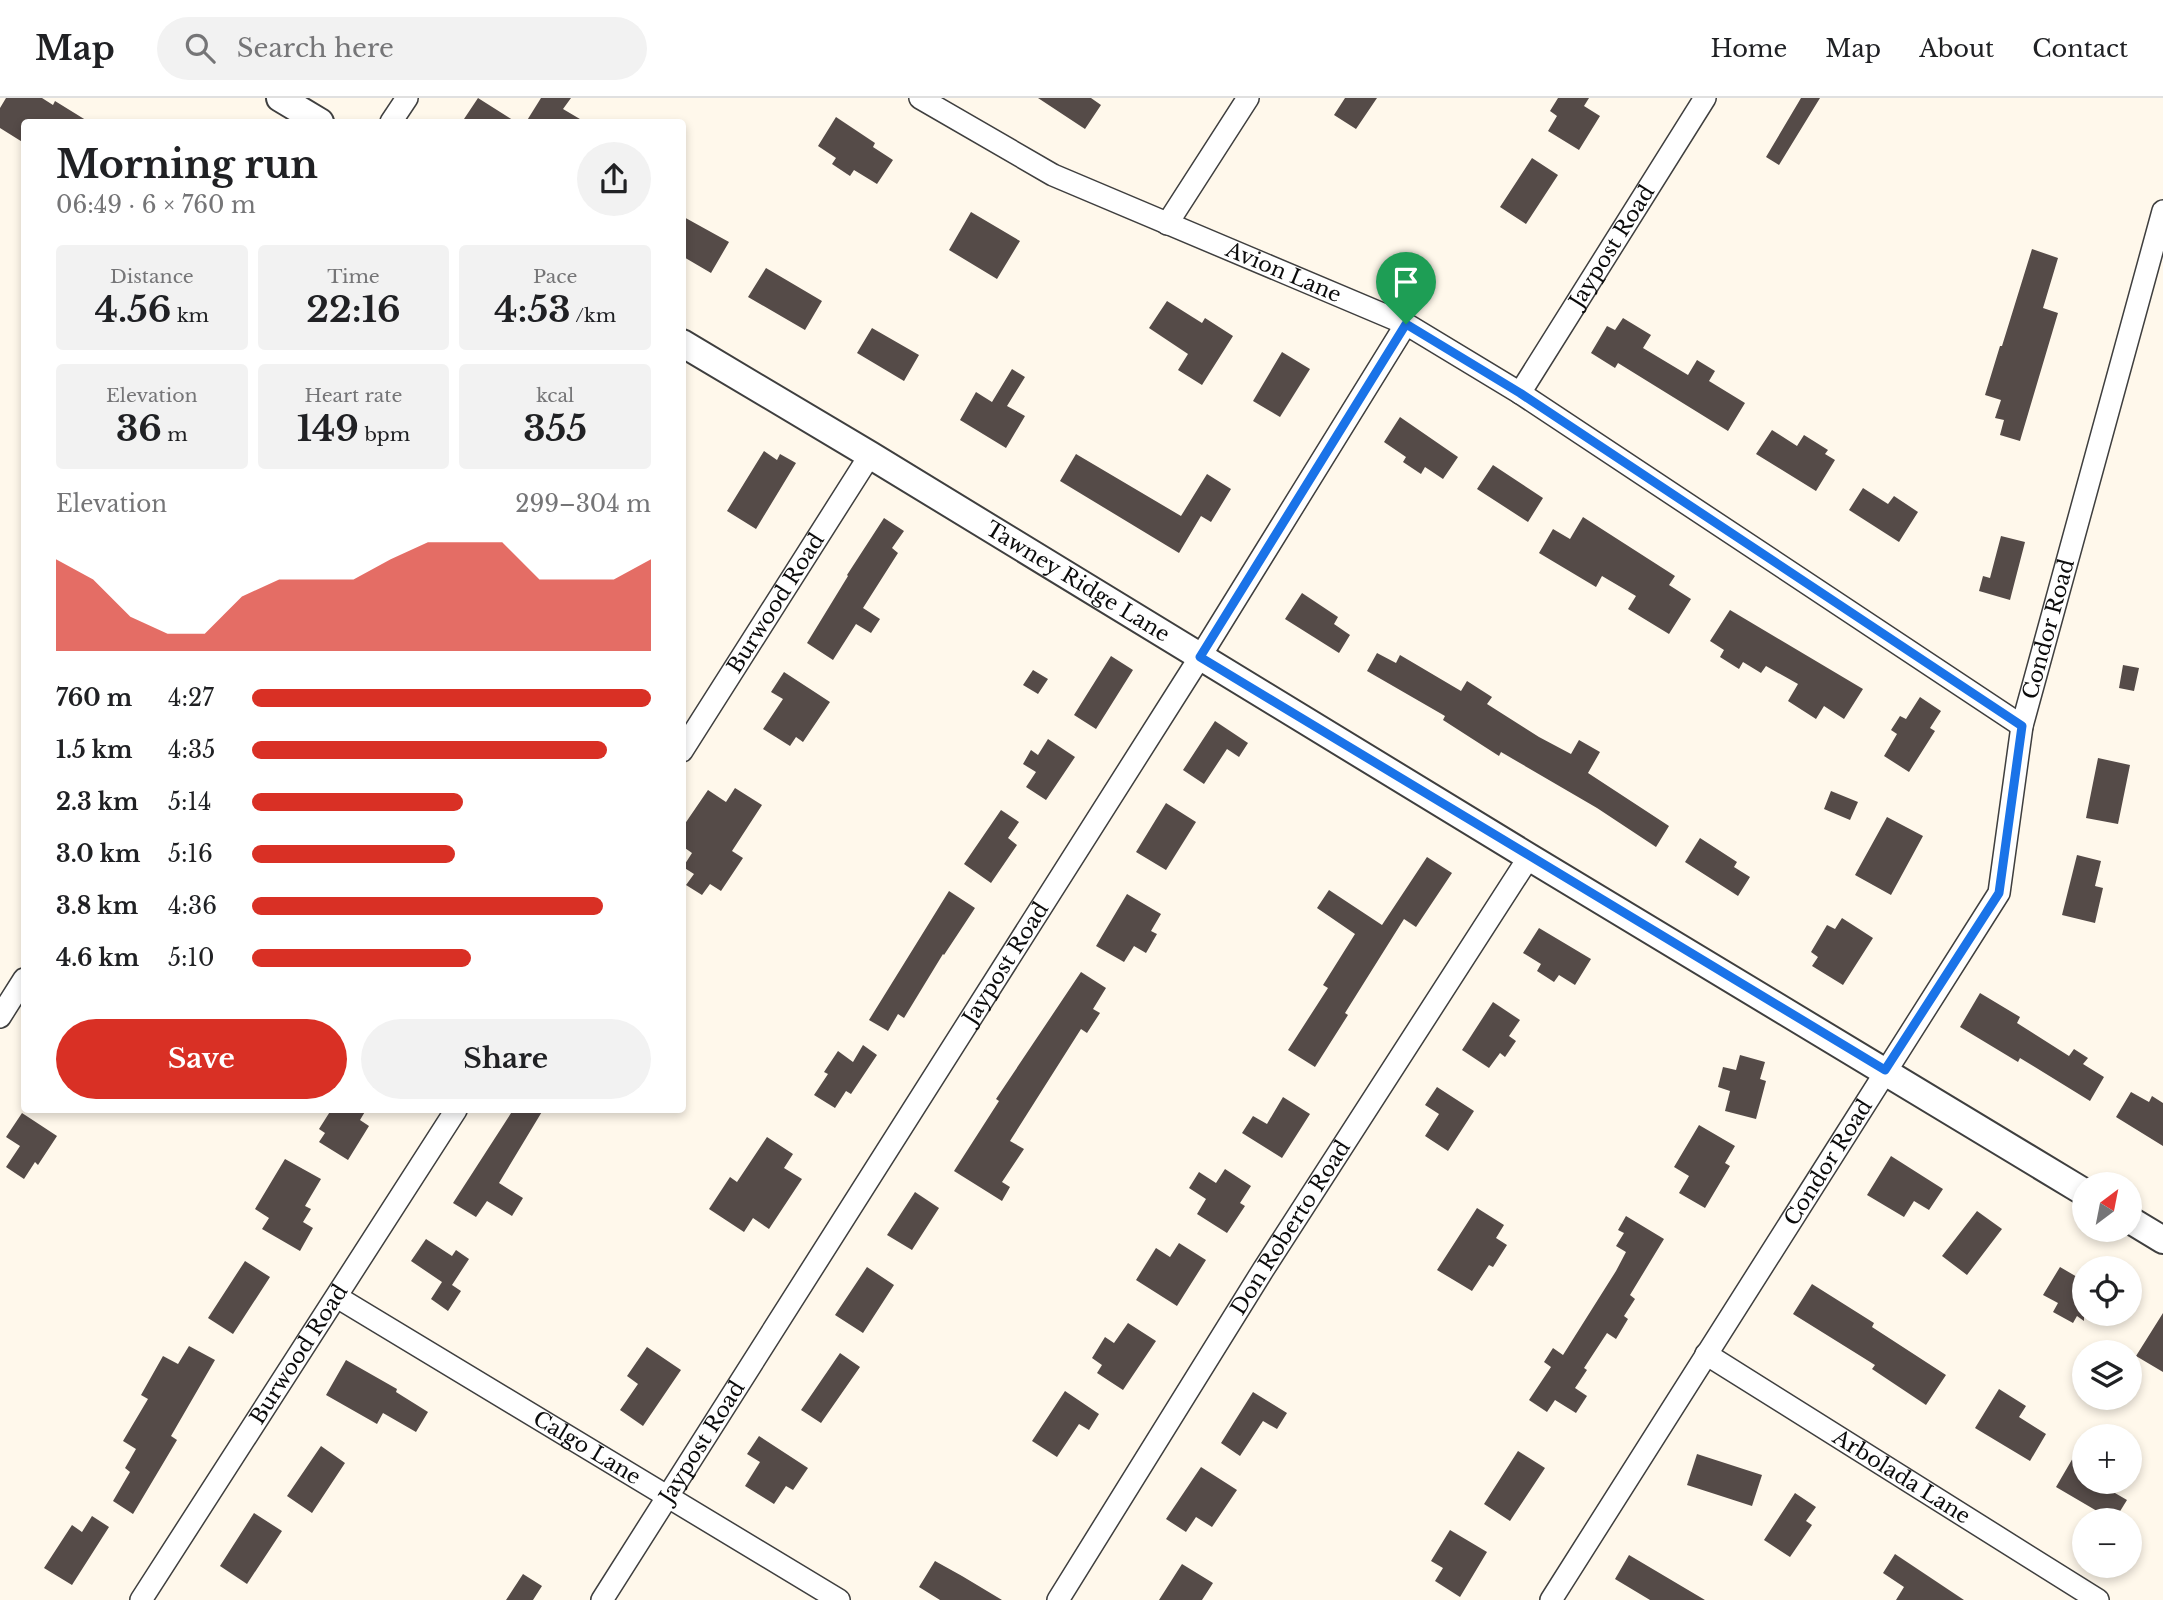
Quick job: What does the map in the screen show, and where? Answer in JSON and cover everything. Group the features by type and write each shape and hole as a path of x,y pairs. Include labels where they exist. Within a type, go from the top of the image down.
{"street":[{"path":"280,98 315,119"},
{"path":"393,119 407,98"},
{"name":"Avion Lane","path":"920,98 1053,175 1406,324 1520,393 2022,726"},
{"path":"1167,224 1248,98"},
{"name":"Jaypost Road","path":"1520,393 1705,98"},
{"name":"Condor Road","path":"1551,1600 1999,893 2022,726 2163,211"},
{"name":"Jaypost Road","path":"602,1600 1200,657 1406,324"},
{"name":"Tawney Ridge Lane","path":"686,345 2072,1185"},
{"name":"Burwood Road","path":"686,745 870,455"},
{"name":"Don Roberto Road","path":"1058,1600 1263,1270 1529,857"},
{"path":"0,1017 21,984"},
{"name":"Burwood Road","path":"141,1600 454,1113"},
{"path":"2142,1227 2163,1240"},
{"name":"Calgo Lane","path":"337,1297 839,1600"},
{"name":"Arbolada Lane","path":"1706,1354 2098,1600"}],"building":[{"path":"6,98 42,98 53,105 55,101 84,119 21,119 21,141 0,128 0,108"},
{"path":"478,98 511,119 464,119"},
{"path":"541,98 571,98 563,109 580,119 528,119"},
{"path":"1038,98 1091,98 1101,105 1085,129"},
{"path":"1345,98 1377,98 1356,129 1334,115"},
{"path":"1558,98 1589,98 1584,106 1600,116 1579,150 1548,131 1557,116 1550,111"},
{"path":"1801,98 1820,98 1779,165 1766,157"},
{"path":"836,117 875,143 873,147 893,160 877,184 854,170 850,176 832,164 836,158 818,146"},
{"path":"1532,158 1558,175 1526,224 1500,207"},
{"path":"971,212 1020,241 997,279 949,250"},
{"path":"686,218 729,242 711,273 686,258"},
{"path":"2032,249 2058,258 2043,308 2058,313 2020,441 2000,435 2004,420 1995,418 2001,400 1985,395"},
{"path":"766,268 822,301 805,330 748,297"},
{"path":"1167,301 1202,323 1205,318 1233,336 1202,385 1178,370 1188,354 1149,328"},
{"path":"1623,318 1651,335 1643,348 1688,375 1697,360 1715,371 1709,381 1745,403 1728,431 1618,363 1615,368 1591,353 1607,326 1615,330"},
{"path":"872,328 919,355 904,381 857,353"},
{"path":"1282,352 1310,369 1280,417 1253,401"},
{"path":"1012,369 1025,377 1007,406 1025,416 1006,448 960,420 976,392 992,402"},
{"path":"1400,417 1458,457 1443,479 1425,467 1421,474 1403,462 1406,457 1384,442"},
{"path":"1772,430 1797,446 1804,435 1828,450 1825,454 1835,460 1816,491 1756,454"},
{"path":"764,451 777,460 780,454 796,463 756,529 727,511"},
{"path":"1076,454 1181,516 1207,474 1231,489 1211,522 1201,516 1179,553 1060,481"},
{"path":"1493,465 1543,498 1528,522 1477,489"},
{"path":"1863,488 1888,504 1894,496 1918,512 1899,542 1849,510"},
{"path":"1583,517 1675,576 1669,585 1691,599 1669,634 1628,609 1636,596 1602,576 1596,587 1539,553 1553,529 1570,539"},
{"path":"884,518 904,531 892,548 898,553 863,608 880,619 871,633 856,624 833,660 807,643"},
{"path":"2001,536 2025,542 2010,600 1979,591 1983,576 1990,578"},
{"path":"1302,593 1338,617 1334,624 1350,635 1339,653 1285,619"},
{"path":"1730,610 1863,689 1844,719 1824,706 1816,719 1788,701 1798,684 1766,666 1761,673 1743,662 1739,669 1720,657 1724,650 1710,641"},
{"path":"1377,653 1396,663 1400,655 1461,691 1467,681 1492,697 1487,704 1571,754 1579,740 1600,752 1588,773 1669,826 1656,847 1597,808 1501,752 1499,756 1443,720 1445,716 1367,671"},
{"path":"1111,656 1133,670 1096,729 1074,715"},
{"path":"2123,665 2139,668 2134,691 2119,688"},
{"path":"1033,670 1048,679 1038,694 1023,685"},
{"path":"784,672 830,702 803,742 796,737 790,746 763,729 783,699 771,692"},
{"path":"1920,697 1941,711 1930,728 1935,731 1909,772 1884,756 1897,734 1891,730 1900,716 1906,719"},
{"path":"1215,721 1248,743 1239,757 1227,749 1204,784 1183,770"},
{"path":"1048,739 1075,757 1046,800 1026,787 1036,772 1023,764 1031,750 1038,755"},
{"path":"2098,758 2130,765 2118,824 2086,818"},
{"path":"735,788 762,805 732,851 743,858 721,891 710,884 702,895 686,885 694,874 686,869 686,862 692,853 686,849 686,822 708,790 726,802"},
{"path":"1831,791 1858,802 1850,820 1824,809"},
{"path":"1166,803 1196,822 1166,870 1136,852"},
{"path":"1001,810 1019,822 1008,838 1017,845 991,883 964,864"},
{"path":"1887,817 1923,836 1891,895 1855,875"},
{"path":"1700,838 1737,862 1734,867 1750,877 1738,896 1685,862"},
{"path":"2077,855 2101,861 2095,886 2103,888 2095,923 2062,915"},
{"path":"1427,857 1452,873 1416,927 1404,919 1345,1013 1348,1015 1315,1067 1288,1050 1328,988 1323,985 1355,934 1317,908 1329,890 1382,925"},
{"path":"949,891 975,908 904,1018 898,1014 888,1031 869,1020"},
{"path":"1127,894 1161,914 1151,931 1157,934 1146,953 1134,946 1124,962 1096,946"},
{"path":"1842,918 1873,938 1843,985 1812,966 1818,957 1811,952 1827,925 1835,929"},
{"path":"1539,928 1591,959 1575,985 1559,975 1554,982 1537,971 1541,964 1523,953"},
{"path":"1081,972 1106,988 1093,1009 1100,1013 1087,1033 1081,1029 1010,1141 1024,1149 1002,1182 1010,1187 1002,1201 954,1171 999,1101 996,1099"},
{"path":"1980,993 2020,1017 2017,1023 2069,1056 2074,1049 2088,1058 2083,1064 2104,1077 2090,1101 2020,1058 2018,1062 1960,1027"},
{"path":"1493,1002 1520,1020 1509,1036 1516,1041 1505,1057 1500,1053 1489,1068 1462,1050"},
{"path":"863,1045 877,1055 851,1094 846,1091 835,1108 814,1095 828,1074 824,1072 838,1051 853,1062"},
{"path":"1740,1055 1765,1062 1760,1079 1766,1081 1756,1119 1725,1111 1730,1091 1718,1087 1723,1067 1736,1070"},
{"path":"1437,1087 1474,1111 1448,1151 1425,1136 1439,1114 1425,1105"},
{"path":"2131,1092 2149,1102 2152,1096 2163,1103 2163,1146 2116,1117"},
{"path":"1283,1097 1310,1114 1282,1158 1242,1133 1253,1116 1267,1124"},
{"path":"22,1113 57,1136 38,1165 35,1162 24,1179 6,1167 20,1146 6,1137"},
{"path":"329,1113 364,1113 360,1120 369,1126 348,1160 319,1142 325,1133 319,1129"},
{"path":"511,1113 541,1113 499,1183 523,1198 512,1216 487,1201 476,1217 453,1203"},
{"path":"1699,1125 1735,1146 1725,1163 1730,1166 1705,1208 1679,1193 1689,1176 1674,1167"},
{"path":"767,1137 793,1154 784,1168 802,1179 769,1229 753,1218 744,1232 709,1209 730,1177 737,1182"},
{"path":"1891,1156 1943,1189 1929,1210 1914,1201 1904,1217 1867,1195"},
{"path":"285,1159 321,1179 305,1206 311,1209 303,1222 313,1228 300,1251 262,1229 269,1218 255,1209"},
{"path":"1225,1169 1251,1186 1240,1203 1245,1206 1227,1233 1197,1214 1206,1199 1189,1188 1199,1172 1216,1183"},
{"path":"915,1192 939,1208 912,1250 887,1235"},
{"path":"1477,1208 1504,1225 1496,1238 1507,1245 1493,1267 1489,1265 1472,1291 1437,1270"},
{"path":"1977,1211 2002,1229 1967,1275 1942,1256"},
{"path":"1626,1216 1664,1239 1630,1295 1635,1299 1624,1316 1628,1319 1616,1339 1607,1333 1584,1368 1587,1370 1575,1388 1587,1396 1576,1413 1555,1400 1547,1412 1529,1400 1551,1367 1544,1362 1553,1348 1563,1355 1616,1271 1626,1252 1616,1246 1624,1233 1618,1230"},
{"path":"426,1239 452,1256 456,1250 469,1259 452,1285 461,1291 448,1311 431,1299 442,1282 411,1261"},
{"path":"1179,1243 1206,1260 1177,1306 1136,1280 1156,1248 1170,1257"},
{"path":"245,1261 270,1277 233,1334 208,1318"},
{"path":"867,1267 894,1285 863,1333 835,1315"},
{"path":"2060,1267 2072,1274 2072,1322 2053,1312 2058,1303 2043,1295"},
{"path":"1812,1284 1874,1323 1872,1327 1946,1375 1926,1405 1872,1369 1875,1365 1793,1314"},
{"path":"2163,1313 2163,1372 2142,1360 2142,1346"},
{"path":"1128,1323 1156,1341 1123,1390 1097,1373 1102,1365 1092,1358 1105,1337 1114,1343"},
{"path":"189,1346 215,1360 171,1436 177,1440 133,1514 113,1501 130,1472 125,1468 136,1449 123,1441 148,1399 141,1395 163,1356 178,1364"},
{"path":"647,1347 681,1370 643,1426 620,1410 638,1384 627,1376"},
{"path":"840,1353 860,1367 821,1423 801,1410"},
{"path":"346,1360 397,1389 396,1392 428,1412 416,1432 383,1413 377,1424 326,1395"},
{"path":"1999,1389 2026,1406 2019,1417 2046,1434 2030,1461 1975,1428"},
{"path":"1065,1391 1099,1414 1089,1430 1079,1424 1057,1457 1032,1441"},
{"path":"1253,1392 1287,1413 1277,1429 1263,1421 1240,1456 1221,1443"},
{"path":"759,1436 808,1468 793,1490 786,1486 774,1504 745,1486 760,1462 747,1454"},
{"path":"321,1446 345,1463 312,1513 287,1496"},
{"path":"1518,1451 1545,1468 1510,1521 1484,1504"},
{"path":"1697,1454 1762,1475 1752,1506 1687,1485"},
{"path":"2072,1460 2072,1494 2117,1494 2127,1500 2122,1508 2092,1508 2056,1487"},
{"path":"1201,1467 1237,1490 1212,1527 1196,1517 1186,1532 1166,1519"},
{"path":"1795,1493 1816,1507 1806,1521 1812,1525 1790,1557 1764,1540"},
{"path":"254,1513 282,1531 247,1584 220,1566"},
{"path":"92,1516 109,1527 72,1585 44,1568 72,1525 82,1532"},
{"path":"1450,1530 1487,1552 1460,1597 1435,1581 1443,1568 1431,1561"},
{"path":"1895,1554 1964,1600 1896,1600 1904,1587 1883,1573"},
{"path":"1629,1555 1705,1600 1650,1600 1615,1579"},
{"path":"935,1561 1002,1600 940,1600 919,1587"},
{"path":"1182,1564 1213,1583 1202,1600 1159,1600"},
{"path":"523,1574 542,1586 533,1600 506,1600"}],"route":[{"path":"1406,324 1520,393 2022,726 1999,893 1885,1070 1200,657 1406,324"}]}
